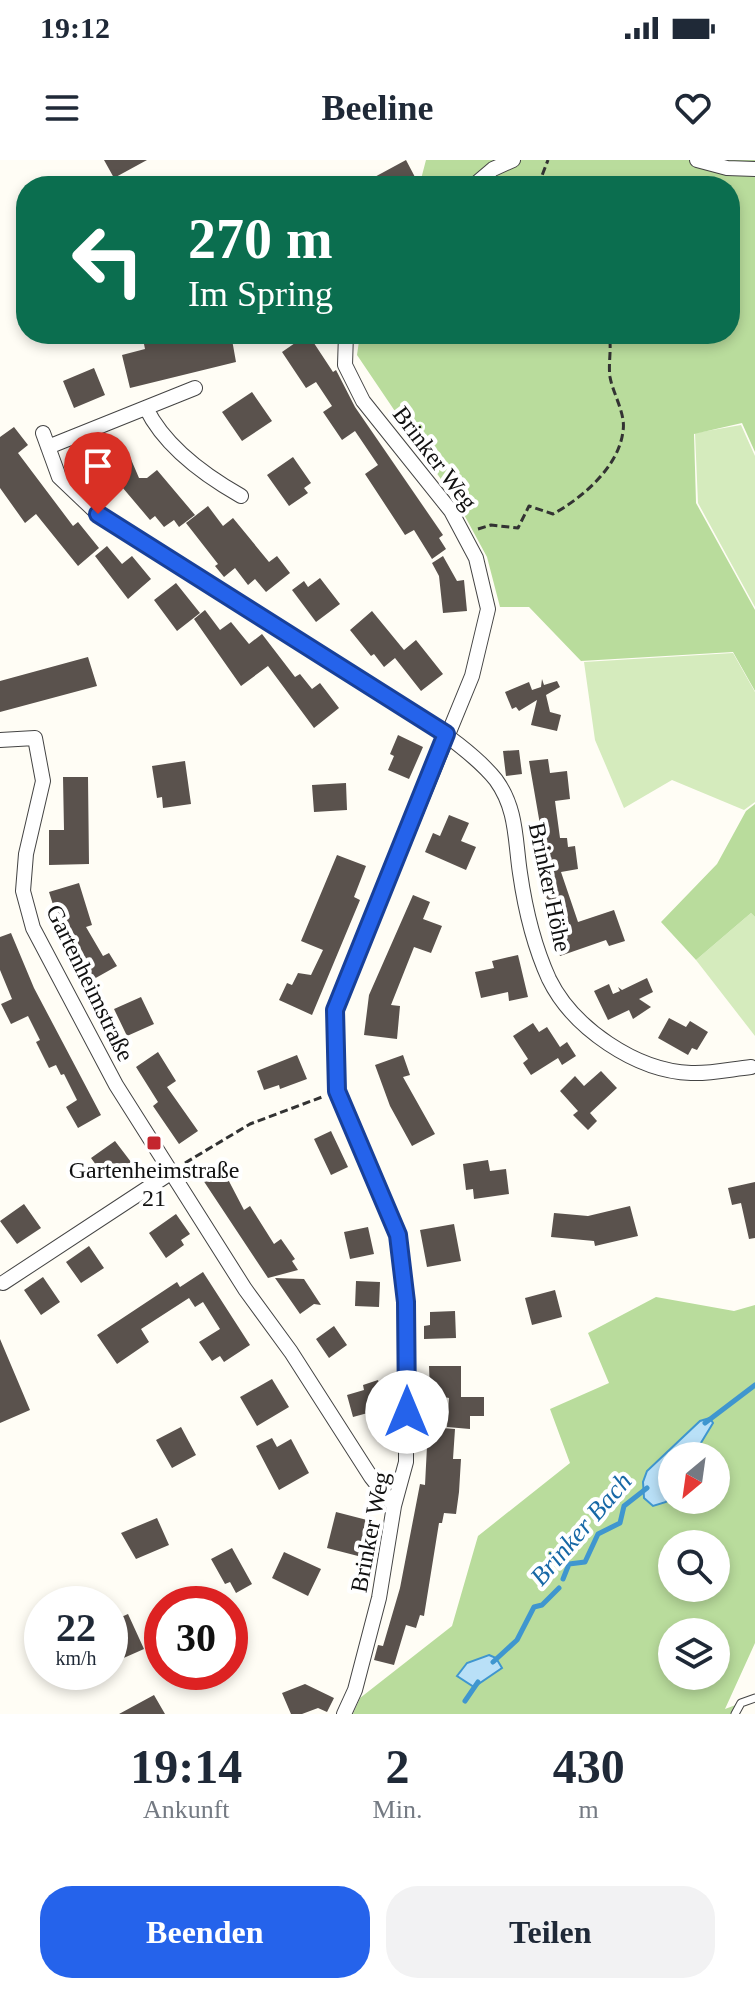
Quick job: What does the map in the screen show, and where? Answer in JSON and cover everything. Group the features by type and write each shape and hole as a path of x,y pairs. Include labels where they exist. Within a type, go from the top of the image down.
{"street":[{"path":"485,176 513,160"},
{"path":"697,160 727,168 755,169"},
{"name":"Brinker Weg","path":"344,1714 355,1690 379,1598 394,1506 406,1462 406,1302 398,1235 337,1091 335,1010 472,676 488,609 476,558 463,533 451,511 363,401 345,365 346,344"},
{"path":"195,388 146,408 155,427 206,476 241,496"},
{"name":"Brinker Höhe","path":"146,408 46,440 59,477 98,514 446,734 496,780 516,821 520,873 536,946 550,981 604,1043 644,1063 690,1073 751,1067"},
{"name":"Gartenheimstraße","path":"0,740 35,738 43,781 26,854 23,891 33,928 116,1085 245,1289 291,1352 371,1477 394,1506"},
{"path":"3,1283 172,1172"}],"lane":[{"path":"735,1714 741,1703 755,1698"}],"path":[{"path":"463,533 491,525 518,528 529,506 553,514 578,500 609,463 624,430 610,376 611,344"},
{"path":"172,1172 250,1124 337,1091"}],"green space":[{"path":"426,160 755,160 755,452 742,423 694,434 696,503 755,610 755,691 733,652 581,661 529,607 500,607 487,557 461,509 357,355 359,344 740,344 740,176 422,176"},
{"path":"741,425 755,456 755,607 698,503 695,433"},
{"path":"733,653 755,692 755,802 744,810 672,780 624,808 595,740 584,662"},
{"path":"755,804 755,917 751,913 696,960 661,922 717,864 746,811"},
{"path":"751,913 755,917 755,1036 696,960"},
{"path":"656,1297 734,1311 755,1305 755,1643 725,1709 741,1703 735,1714 353,1714 360,1698 452,1626 478,1536 570,1463 550,1409 609,1383 588,1333"}],"water":[{"path":"710,1418 713,1423 701,1442 678,1442 700,1421"},
{"path":"658,1461 658,1504 653,1506 644,1498 643,1482 647,1471"},
{"path":"489,1655 496,1658 502,1668 474,1687 457,1676 467,1663"}],"building":[{"path":"104,160 147,160 118,176 113,176"},
{"path":"406,160 414,176 376,176"},
{"path":"144,344 233,344 236,362 130,388 122,355 145,349"},
{"path":"294,344 315,344 333,372 336,370 355,407 443,535 439,538 446,549 432,559 414,530 405,535 365,474 378,465 355,431 342,440 323,412 332,406 316,382 306,388 282,352"},
{"path":"94,368 105,395 74,408 63,381"},
{"path":"252,392 272,421 242,441 222,412"},
{"path":"14,427 28,445 18,453 73,526 78,522 99,548 78,566 36,514 25,523 0,488 0,437"},
{"path":"117,441 130,457 139,478 147,478 157,470 195,515 179,527 174,520 164,527 155,516 150,520 117,481 108,488 88,463"},
{"path":"293,457 311,483 304,488 308,493 289,506 267,475"},
{"path":"208,506 223,526 233,518 269,562 277,556 290,573 266,592 255,579 248,585 235,568 224,577 215,566 218,564 186,523"},
{"path":"107,546 122,564 132,556 151,579 128,599 95,556"},
{"path":"443,556 457,581 464,580 467,611 443,613 439,576 432,563"},
{"path":"320,578 340,604 316,622 292,590 304,581 308,587"},
{"path":"176,583 200,613 177,631 154,600"},
{"path":"205,610 220,630 231,622 249,644 262,634 295,677 300,674 312,689 320,683 339,708 314,728 268,666 241,686 194,619"},
{"path":"372,611 404,650 416,640 443,674 421,691 395,658 384,667 374,654 371,656 350,630"},
{"path":"88,657 97,686 0,712 0,681"},
{"path":"542,679 544,685 557,681 560,687 546,695 550,712 561,715 557,731 531,725 537,700 519,711 516,707 512,709 505,692 529,682 532,690 541,687"},
{"path":"398,735 423,747 409,779 388,770 394,756 390,754"},
{"path":"519,750 522,774 506,776 503,751"},
{"path":"548,759 550,773 567,771 570,799 555,801 560,838 567,838 568,847 575,846 578,869 561,872 578,922 614,910 625,941 609,946 606,940 560,956 552,931 557,929 546,896 542,865 547,865 529,761"},
{"path":"185,761 191,804 163,808 162,797 157,798 152,766"},
{"path":"63,777 88,777 89,864 49,865 49,830 64,830"},
{"path":"346,783 347,810 314,812 312,785"},
{"path":"449,815 469,823 461,841 476,847 466,870 425,852 433,833 440,836"},
{"path":"337,855 366,866 354,897 360,900 312,1015 279,1000 287,983 292,985 298,973 311,975 323,950 301,941"},
{"path":"79,883 92,925 86,927 103,956 109,953 117,966 85,984 69,955 49,892"},
{"path":"413,895 430,902 423,919 442,926 431,953 414,947 391,1005 400,1006 397,1039 364,1035 369,995"},
{"path":"11,933 34,988 101,1115 78,1128 66,1107 77,1100 64,1074 61,1075 56,1065 49,1068 28,1016 11,1024 1,1004 12,999 0,970 0,937"},
{"path":"518,955 528,997 509,1001 508,992 481,998 475,972 494,968 492,961"},
{"path":"647,978 653,992 639,999 651,1007 633,1019 629,1010 608,1020 594,991 609,984 613,994 620,991 618,987 622,990"},
{"path":"141,997 154,1024 127,1036 114,1009"},
{"path":"669,1018 686,1027 690,1021 708,1032 697,1050 692,1048 688,1055 658,1038"},
{"path":"533,1023 539,1032 547,1027 560,1047 567,1042 576,1056 562,1065 558,1058 531,1075 523,1063 528,1059 513,1036"},
{"path":"158,1052 176,1081 167,1087 198,1131 179,1144 153,1106 158,1102 136,1067"},
{"path":"297,1055 307,1079 280,1089 279,1085 264,1090 257,1071"},
{"path":"403,1055 410,1075 403,1077 435,1134 412,1146 390,1106 375,1065"},
{"path":"601,1071 617,1088 590,1113 597,1121 588,1130 573,1115 578,1111 560,1091 575,1076 584,1086"},
{"path":"331,1131 348,1167 331,1175 314,1139"},
{"path":"115,1141 131,1162 107,1180 91,1158"},
{"path":"488,1160 490,1171 506,1169 509,1194 474,1199 473,1189 466,1190 463,1164"},
{"path":"219,1162 244,1210 250,1206 274,1244 281,1239 295,1259 292,1261 298,1270 268,1278 199,1174"},
{"path":"755,1182 755,1238 749,1239 741,1203 732,1205 728,1188"},
{"path":"24,1204 41,1228 17,1244 0,1221"},
{"path":"630,1206 638,1236 595,1246 594,1241 551,1237 554,1213 588,1216"},
{"path":"176,1214 190,1234 181,1240 184,1245 166,1258 149,1233"},
{"path":"454,1224 461,1261 427,1267 420,1230"},
{"path":"368,1227 374,1254 350,1259 344,1232"},
{"path":"89,1246 104,1268 81,1283 66,1262"},
{"path":"203,1272 250,1345 224,1362 220,1356 212,1361 199,1342 220,1329 203,1302 195,1307 189,1298 141,1329 149,1342 117,1364 97,1335 177,1282 180,1287"},
{"path":"43,1277 60,1302 41,1315 24,1290"},
{"path":"275,1278 304,1279 321,1305 314,1304 300,1314"},
{"path":"356,1281 380,1282 379,1307 355,1306"},
{"path":"555,1290 562,1317 532,1325 525,1298"},
{"path":"455,1311 456,1338 424,1339 424,1326 430,1325 430,1312"},
{"path":"334,1326 347,1345 329,1358 316,1339"},
{"path":"0,1339 30,1410 0,1423"},
{"path":"429,1366 461,1366 461,1397 484,1397 484,1416 470,1416 470,1429 447,1427 449,1398 430,1394"},
{"path":"272,1379 289,1407 257,1426 240,1397"},
{"path":"378,1380 386,1408 353,1417 347,1395 364,1390 363,1385"},
{"path":"181,1427 196,1455 172,1468 156,1440"},
{"path":"428,1427 455,1429 453,1459 461,1459 456,1514 444,1513 442,1523 439,1523 424,1616 420,1615 416,1628 406,1625 394,1665 374,1660 378,1645 383,1646 400,1588 420,1484 425,1485"},
{"path":"272,1438 277,1447 291,1439 309,1473 279,1490 256,1446"},
{"path":"336,1512 367,1520 358,1556 327,1548"},
{"path":"157,1518 169,1545 136,1559 121,1533"},
{"path":"232,1548 252,1584 225,1584 211,1559"},
{"path":"284,1552 321,1569 308,1596 272,1578"},
{"path":"128,1614 144,1649 128,1656"},
{"path":"305,1684 334,1698 327,1712 318,1708 291,1714 282,1693"},
{"path":"154,1695 165,1714 119,1714"}],"waterway":[{"name":"Brinker Bach","path":"705,1423 755,1385"},
{"name":"Brinker Bach","path":"563,1579 569,1564 585,1562 598,1534 620,1523 624,1506 647,1488"},
{"name":"Brinker Bach","path":"493,1662 517,1640 534,1607 542,1605 559,1588"},
{"name":"Brinker Bach","path":"465,1701 478,1682"}],"place":[{"name":"Gartenheimstraße 21","path":"154,1143"}],"route":[{"path":"98,514 446,734 335,1010 337,1091 398,1235 406,1302 407,1412"}]}
